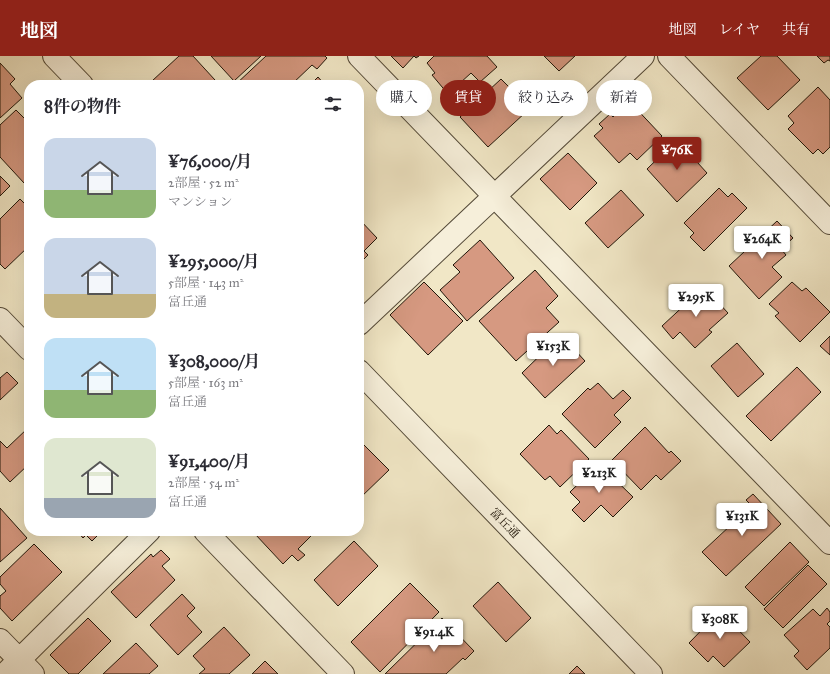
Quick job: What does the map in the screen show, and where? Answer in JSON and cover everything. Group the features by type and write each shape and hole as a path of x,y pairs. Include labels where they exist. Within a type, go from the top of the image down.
{"street":[{"path":"54,56 77,80"},
{"path":"359,56 830,542"},
{"path":"364,319 643,56"},
{"path":"669,56 830,223"},
{"path":"0,319 24,344"},
{"name":"富丘通","path":"364,376 651,674"},
{"path":"0,640 19,669 144,536"},
{"path":"210,536 343,674"}],"building":[{"path":"179,56 193,56 215,80 153,80"},
{"path":"211,56 261,56 235,80 233,80"},
{"path":"266,56 325,56 327,58 317,69 312,65 296,80 240,80"},
{"path":"391,56 414,56 403,68"},
{"path":"434,56 487,56 497,67 482,80 478,80 471,73 463,80 440,80 440,84 432,75 435,73 427,63"},
{"path":"544,56 575,56 559,71"},
{"path":"761,56 777,56 800,80 768,110 737,78"},
{"path":"817,56 830,56 830,61 828,60 824,63"},
{"path":"0,63 15,79 10,84 22,98 0,118"},
{"path":"501,79 504,82 504,116 522,116 488,147 460,117 496,116 496,84"},
{"path":"818,87 830,100 830,147 823,154 818,149 813,154 788,129 794,123 788,116"},
{"path":"16,110 24,118 24,183 0,157 0,125"},
{"path":"608,116 643,116 662,136 637,160 630,153 619,163 594,136 603,128 599,124"},
{"path":"677,140 707,173 677,202 647,169"},
{"path":"568,153 597,183 570,210 540,179"},
{"path":"0,176 10,186 0,196"},
{"path":"719,188 728,197 732,193 747,208 704,251 690,237 694,233 684,223"},
{"path":"621,190 644,215 608,248 585,223"},
{"path":"20,199 24,203 24,251 5,269 0,264 0,219"},
{"path":"777,221 793,238 781,249 786,255 772,267 782,277 759,299 729,266"},
{"path":"364,224 377,238 364,251"},
{"path":"480,240 514,278 467,321 440,290 460,272 453,265"},
{"path":"364,251 368,255 364,259"},
{"path":"535,270 558,296 546,308 559,322 516,361 479,321"},
{"path":"424,282 463,321 428,355 390,315"},
{"path":"792,282 802,291 806,288 830,312 800,342 775,316 779,313 769,304"},
{"path":"704,287 728,313 709,330 712,332 695,348 680,332 673,339 662,326"},
{"path":"561,335 585,361 545,398 522,373"},
{"path":"830,336 830,355 820,346"},
{"path":"737,343 764,374 738,397 711,366"},
{"path":"797,367 821,392 771,441 746,416"},
{"path":"7,372 18,383 0,400 0,378"},
{"path":"598,383 613,399 623,390 631,398 614,415 621,422 595,448 562,414 588,388 590,390"},
{"path":"549,425 557,434 561,430 589,459 560,487 550,476 545,480 520,454"},
{"path":"645,427 669,453 671,451 681,461 661,480 656,475 641,490 612,460"},
{"path":"24,432 24,469 10,482 0,471 0,441 7,448"},
{"path":"364,445 389,470 364,494"},
{"path":"599,464 633,497 613,517 601,505 584,522 572,510 580,502 570,492"},
{"path":"753,494 781,524 726,576 702,552 747,510 745,507 749,503 746,500"},
{"path":"0,508 27,538 0,562"},
{"path":"87,536 97,536 92,541"},
{"path":"257,536 311,536 298,549 305,555 298,561 292,555 283,564"},
{"path":"354,541 378,566 338,606 314,580"},
{"path":"790,542 809,562 764,606 745,587"},
{"path":"34,544 62,572 12,621 0,608 0,596 6,591 0,584 0,577"},
{"path":"161,550 170,559 162,566 175,580 136,618 111,592 151,554 153,557"},
{"path":"808,565 827,584 783,628 764,609"},
{"path":"498,582 531,618 506,642 473,606"},
{"path":"410,583 439,612 380,672 351,642"},
{"path":"182,594 195,608 187,616 202,632 178,655 150,625"},
{"path":"827,608 830,612 830,621 827,624 830,627 830,648 807,670 794,656 799,651 784,635 813,609 820,616"},
{"path":"720,611 750,642 724,667 713,656 708,662 689,643"},
{"path":"88,618 111,641 78,674 69,674 50,655"},
{"path":"442,618 474,651 465,660 463,658 446,674 385,674"},
{"path":"224,627 250,655 229,674 199,674 205,669 193,656"},
{"path":"136,643 158,666 149,674 103,674"},
{"path":"265,661 278,674 252,674"},
{"path":"577,666 585,674 569,674"}]}
